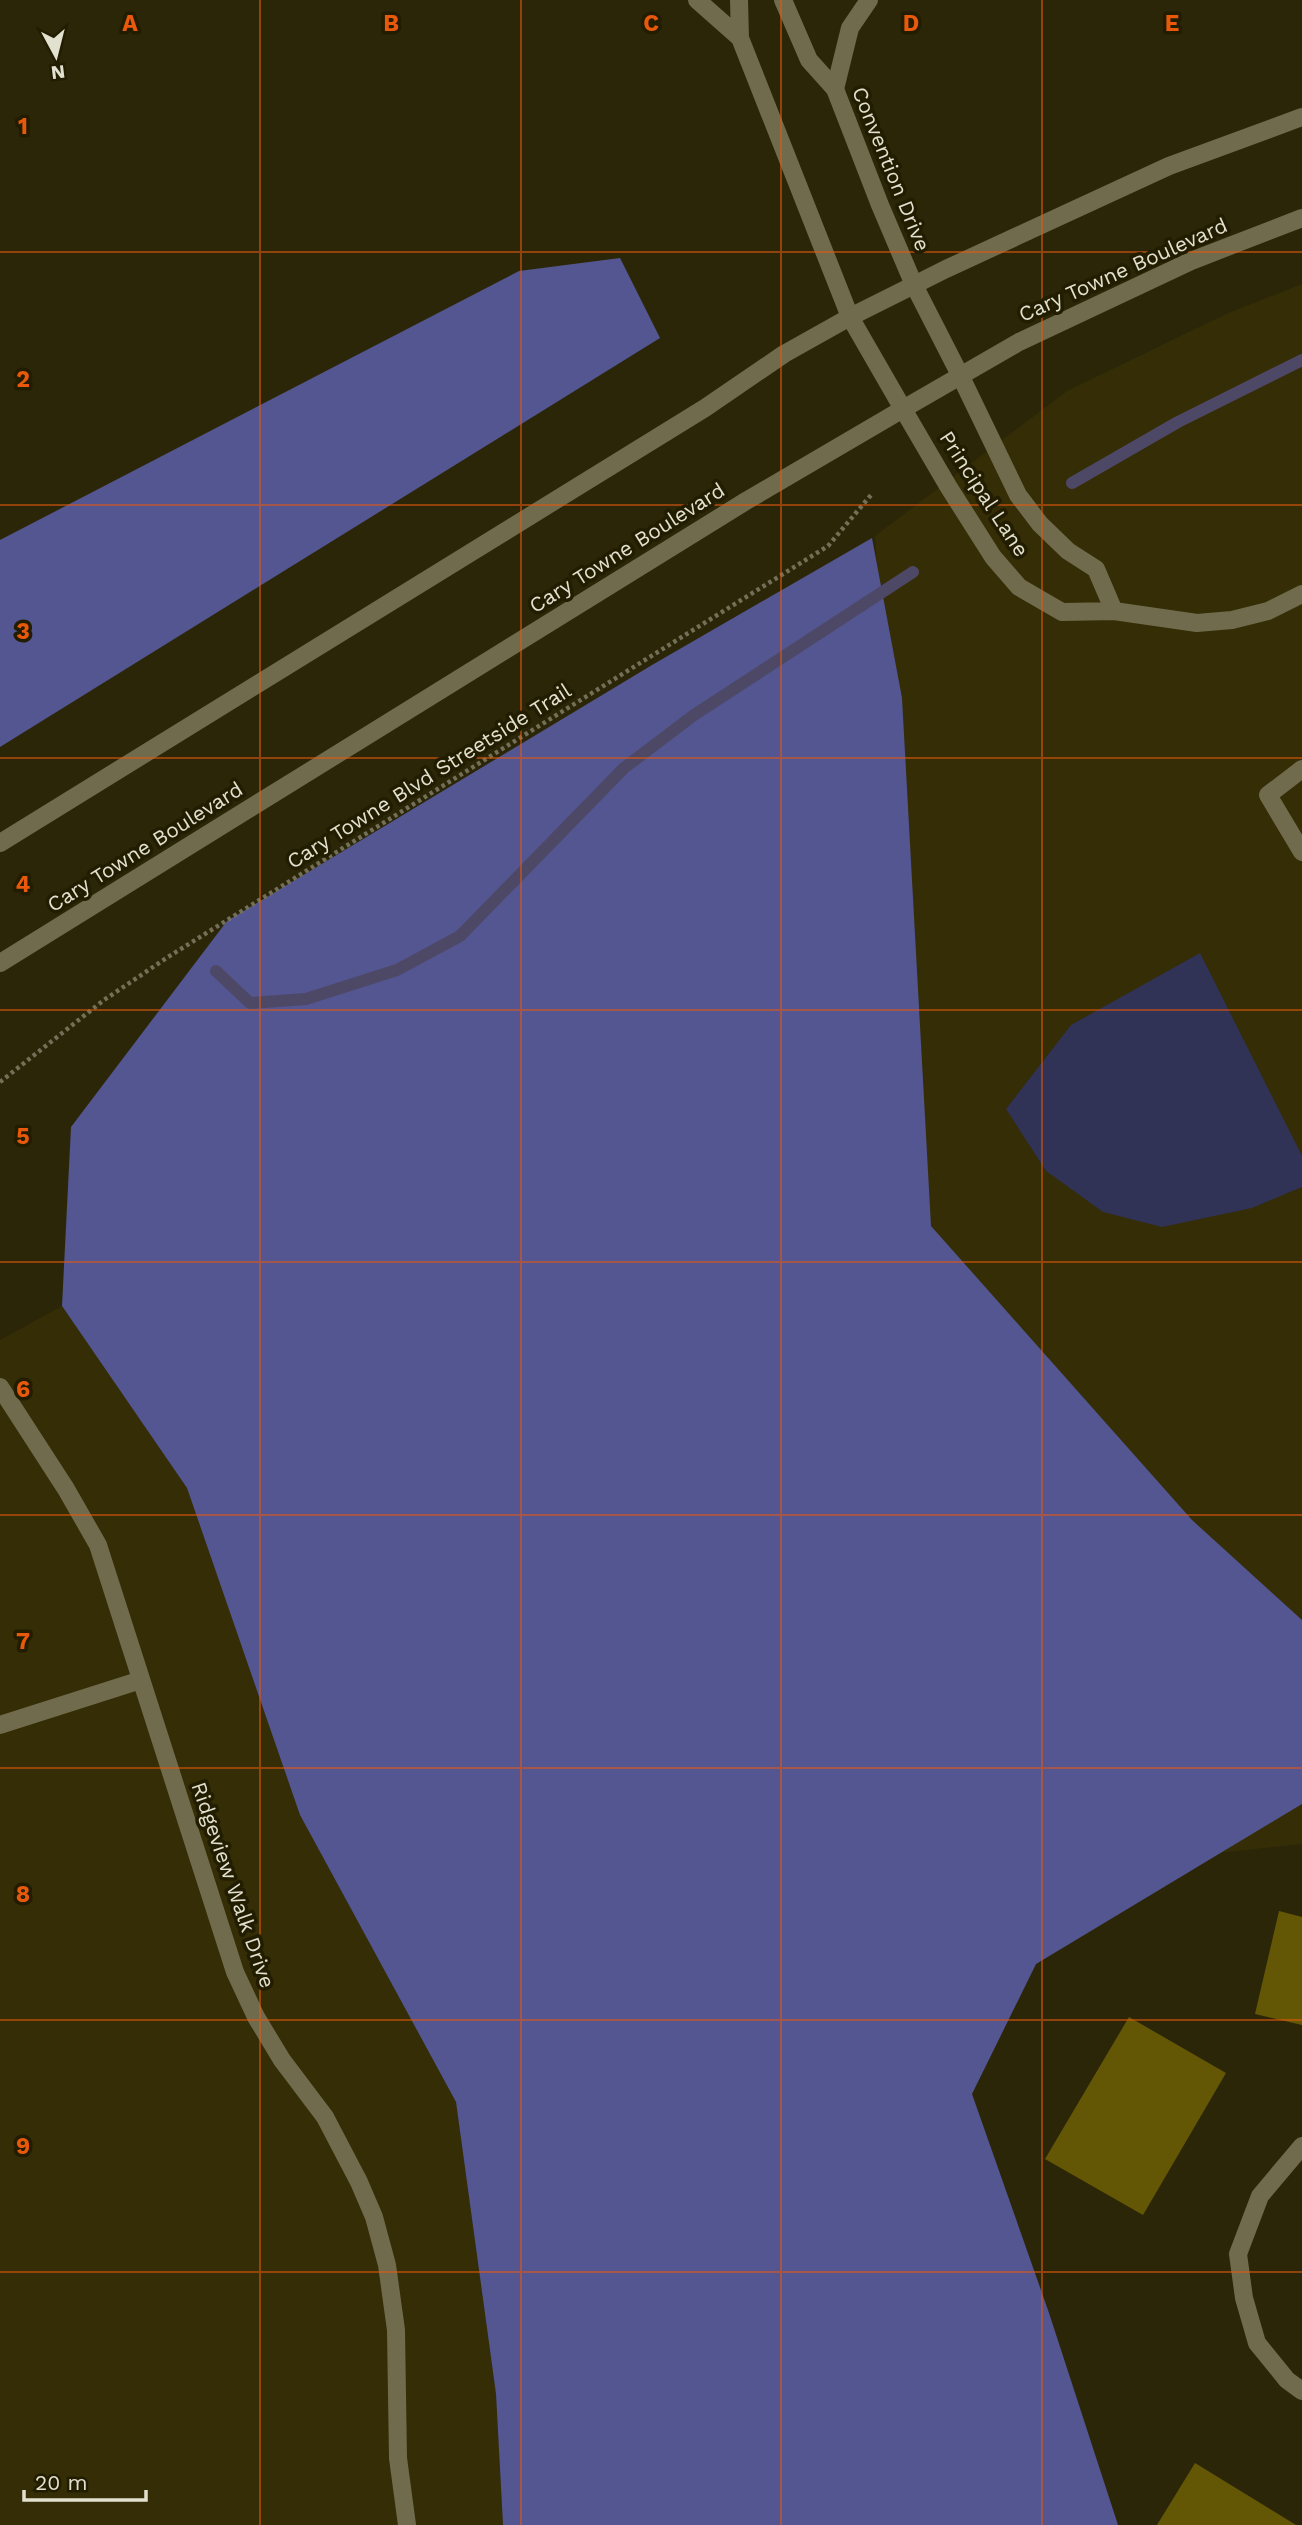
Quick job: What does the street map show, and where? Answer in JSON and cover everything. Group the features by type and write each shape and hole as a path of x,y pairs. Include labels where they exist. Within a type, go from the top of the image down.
{"main road":[{"path":"697,0 740,38"},
{"path":"739,0 740,38 850,317"},
{"name":"Convention Drive","path":"783,0 810,60 835,89 914,285 961,377"},
{"path":"835,89 850,28 869,0"},
{"path":"0,843 705,408 784,354 850,317 1169,166 1302,117"},
{"name":"Cary Towne Boulevard","path":"0,963 746,501 1019,342 1191,261 1302,218"},
{"name":"Principal Lane","path":"850,317 948,486 993,557 1019,587 1062,612 1114,611 1197,622 1232,620 1268,611 1302,594"},
{"name":"Principal Lane","path":"961,377 1018,495 1040,524 1068,551 1096,569 1114,611"},
{"path":"1302,769 1268,795 1302,852"},
{"name":"Ridgeview Walk Drive","path":"0,1387 66,1489 98,1545 235,1972 256,2017 282,2060 325,2117 374,2217 387,2265 396,2330 398,2458 407,2525"},
{"path":"0,1725 141,1681"},
{"path":"1302,2146 1259,2196 1238,2254 1244,2298 1258,2343 1287,2380 1302,2391"}],"path":[{"name":"Cary Towne Blvd Streetside Trail","path":"0,1082 104,1000 168,957 828,546 871,495"}],"shaded area":[{"path":"620,258 660,338 0,747 0,540 519,271"},
{"path":"1302,284 1302,1844 951,1881 875,536 1067,391 1226,314"},
{"path":"872,538 902,698 931,1226 1192,1520 1302,1620 1302,1804 1036,1964 972,2094 1049,2313 1118,2525 503,2525 496,2394 456,2102 300,1815 187,1488 62,1306 71,1127 227,921 652,665"},
{"path":"1200,953 1302,1156 1302,1187 1252,1208 1162,1227 1103,1212 1046,1171 1006,1109 1071,1025"},
{"path":"62,1306 187,1488 300,1815 456,2102 496,2394 503,2525 0,2525 0,1340"}],"building":[{"path":"1279,1911 1302,1917 1302,2025 1255,2014"},
{"path":"1129,2017 1226,2073 1143,2215 1045,2159"},
{"path":"1195,2463 1296,2525 1157,2525"}],"waterway":[{"path":"1072,483 1178,422 1302,360"},
{"path":"216,971 250,1003 306,999 397,970 460,936 624,768 694,715 913,572"}]}
